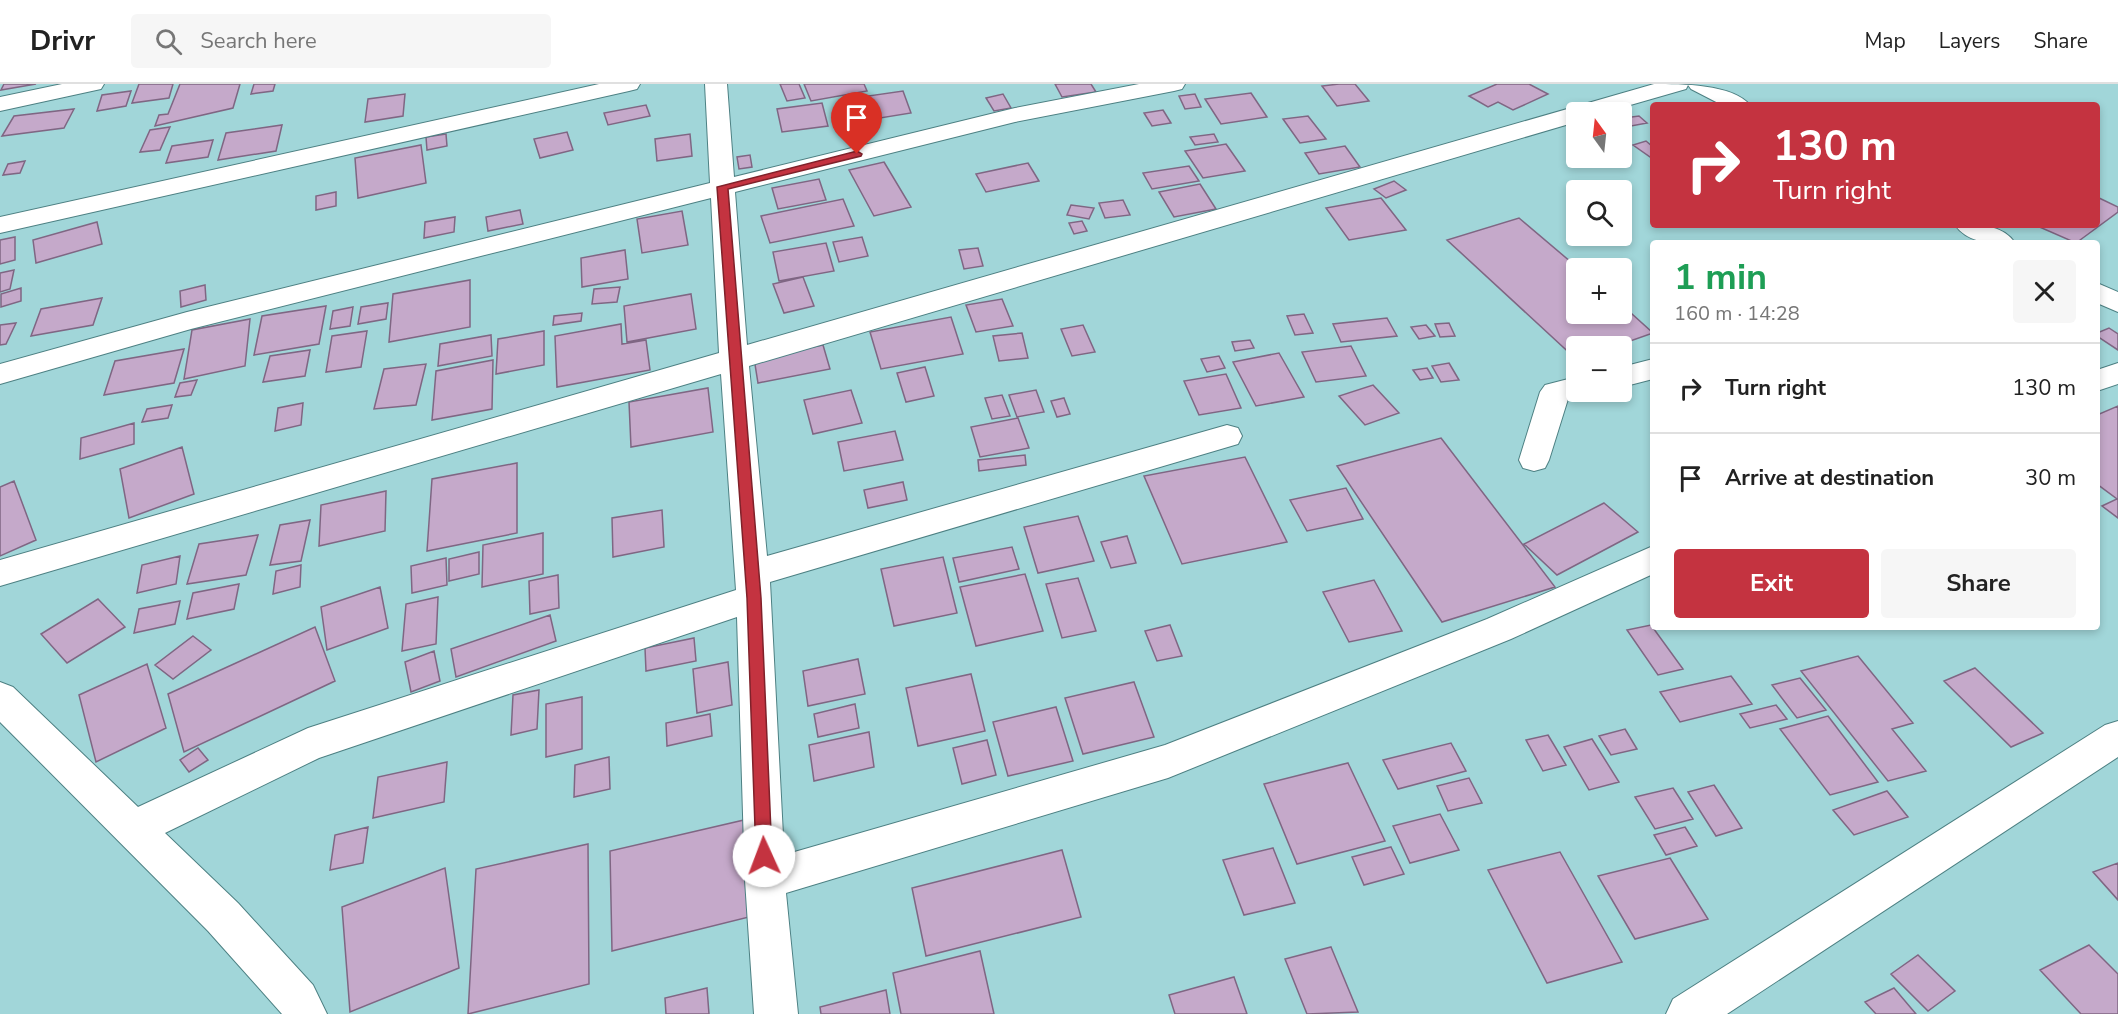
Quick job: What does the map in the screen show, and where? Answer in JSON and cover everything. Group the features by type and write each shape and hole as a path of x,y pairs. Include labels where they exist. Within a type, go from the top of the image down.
{"street":[{"path":"0,104 93,84"},
{"path":"0,225 629,84"},
{"path":"716,84 734,361 753,586 765,880 776,1014"},
{"path":"0,374 187,321 722,187 1015,115 1174,84"},
{"path":"1617,102 1678,84"},
{"path":"1699,84 1733,102"},
{"path":"0,573 1566,118"},
{"path":"1974,228 1996,240"},
{"path":"2100,294 2118,303"},
{"path":"1632,374 1650,370"},
{"path":"2100,380 2118,373"},
{"path":"1534,460 1555,392 1566,389"},
{"path":"134,830 308,745 753,586 1227,436"},
{"path":"765,880 1168,761 1498,629 1650,560"},
{"path":"0,698 223,917 298,1000 305,1014"},
{"path":"1688,1014 2118,737"}],"building":[{"path":"4,84 36,84 1,90"},
{"path":"139,84 173,84 169,98 132,103"},
{"path":"180,84 240,84 233,108 155,126 159,115 168,114"},
{"path":"254,84 275,84 273,91 251,94"},
{"path":"780,84 799,84 805,98 787,101"},
{"path":"804,84 864,84 867,91 811,101"},
{"path":"1055,84 1091,84 1096,92 1062,97"},
{"path":"1355,84 1369,101 1337,106 1322,86"},
{"path":"1497,84 1529,84 1548,94 1513,110 1498,102 1488,107 1469,96"},
{"path":"131,91 126,106 97,111 102,95"},
{"path":"903,91 911,113 874,119 868,96"},
{"path":"1251,93 1267,117 1221,124 1205,99"},
{"path":"405,94 403,116 365,122 368,99"},
{"path":"1003,94 1011,108 994,111 986,98"},
{"path":"1195,94 1201,107 1185,109 1179,96"},
{"path":"822,103 828,126 782,132 777,109"},
{"path":"646,105 650,116 608,125 604,113"},
{"path":"74,109 64,128 2,136 14,116"},
{"path":"1163,110 1171,123 1152,126 1144,113"},
{"path":"1308,116 1326,139 1300,143 1283,119"},
{"path":"1639,116 1647,123 1632,126 1632,117"},
{"path":"282,125 276,151 218,160 226,133"},
{"path":"170,127 160,150 140,152 150,130"},
{"path":"567,132 573,150 540,158 534,139"},
{"path":"446,134 447,146 427,150 426,137"},
{"path":"690,134 692,156 657,161 655,139"},
{"path":"1214,134 1218,142 1195,145 1190,137"},
{"path":"213,140 208,157 166,163 172,146"},
{"path":"1646,141 1650,144 1650,157 1633,145"},
{"path":"1226,144 1245,171 1203,178 1185,151"},
{"path":"421,145 426,183 358,198 355,158"},
{"path":"1345,146 1360,167 1319,174 1305,153"},
{"path":"750,155 752,167 739,169 737,157"},
{"path":"25,161 20,173 3,175 8,164"},
{"path":"884,162 911,207 874,216 849,170"},
{"path":"1028,163 1039,181 986,192 976,174"},
{"path":"1189,166 1199,181 1152,189 1143,173"},
{"path":"819,179 826,200 778,209 772,188"},
{"path":"1394,181 1406,190 1386,198 1374,189"},
{"path":"1200,184 1216,209 1174,217 1159,192"},
{"path":"336,192 336,206 316,210 316,196"},
{"path":"1381,198 1406,230 1349,240 1326,208"},
{"path":"2100,198 2118,207 2118,212 2100,225"},
{"path":"843,199 854,226 770,243 761,216"},
{"path":"1123,200 1130,215 1105,218 1099,203"},
{"path":"1071,205 1094,208 1089,219 1067,215"},
{"path":"520,210 523,224 488,231 486,217"},
{"path":"682,211 688,245 642,253 637,219"},
{"path":"455,217 454,232 424,238 425,222"},
{"path":"1519,218 1566,258 1566,324 1632,324 1632,314 1650,330 1650,334 1632,340 1632,336 1566,336 1566,350 1447,240"},
{"path":"1082,221 1087,231 1074,234 1069,223"},
{"path":"97,222 102,244 36,263 33,240"},
{"path":"2042,228 2096,228 2080,240 2069,240"},
{"path":"15,237 15,260 0,264 0,240"},
{"path":"862,237 868,256 839,262 833,242"},
{"path":"826,243 834,271 779,281 773,252"},
{"path":"978,248 983,266 964,269 959,250"},
{"path":"625,250 628,279 582,287 581,258"},
{"path":"14,270 10,289 0,292 0,273"},
{"path":"803,277 814,306 784,313 773,284"},
{"path":"470,280 470,327 389,342 393,294"},
{"path":"205,285 206,300 181,307 180,291"},
{"path":"620,287 617,302 592,304 594,289"},
{"path":"21,288 21,301 1,307 1,294"},
{"path":"691,294 696,329 627,342 624,306"},
{"path":"102,298 93,325 31,336 41,309"},
{"path":"1002,299 1013,326 976,332 966,305"},
{"path":"388,303 386,319 358,324 361,307"},
{"path":"326,306 319,344 254,355 262,316"},
{"path":"353,307 350,326 330,329 333,311"},
{"path":"582,313 581,321 553,325 554,316"},
{"path":"1304,314 1313,333 1295,335 1287,316"},
{"path":"951,317 963,354 881,369 870,332"},
{"path":"1387,318 1397,336 1341,342 1333,324"},
{"path":"250,319 245,366 184,379 192,330"},
{"path":"16,323 6,344 0,345 0,325"},
{"path":"1449,323 1455,336 1440,337 1435,324"},
{"path":"621,324 622,344 646,340 650,370 557,387 555,336"},
{"path":"1083,325 1095,352 1072,356 1061,329"},
{"path":"1426,325 1435,336 1419,339 1411,327"},
{"path":"2109,328 2118,334 2118,350 2100,338 2100,332"},
{"path":"367,331 361,367 326,372 332,336"},
{"path":"544,331 544,365 496,374 498,339"},
{"path":"1022,333 1028,358 999,361 993,336"},
{"path":"491,335 492,356 438,366 440,344"},
{"path":"1250,340 1254,348 1235,351 1232,342"},
{"path":"823,345 830,369 758,383 754,358"},
{"path":"1351,346 1366,376 1316,382 1302,352"},
{"path":"184,349 174,383 104,395 115,361"},
{"path":"310,350 305,376 263,382 270,356"},
{"path":"1279,353 1304,397 1256,406 1233,362"},
{"path":"1219,356 1225,368 1207,372 1201,359"},
{"path":"493,360 492,409 432,420 436,371"},
{"path":"1449,363 1459,380 1441,382 1432,366"},
{"path":"426,364 416,405 374,409 384,369"},
{"path":"925,367 934,396 906,402 897,373"},
{"path":"1427,368 1433,378 1420,380 1413,370"},
{"path":"1226,374 1241,408 1199,415 1184,381"},
{"path":"197,380 191,395 175,397 180,383"},
{"path":"1373,385 1399,413 1365,425 1339,396"},
{"path":"708,388 713,432 631,447 629,402"},
{"path":"851,390 862,423 813,434 804,400"},
{"path":"1036,390 1044,412 1017,417 1009,395"},
{"path":"1002,395 1010,416 992,419 985,398"},
{"path":"1064,398 1070,414 1057,417 1051,401"},
{"path":"303,403 301,425 275,431 278,408"},
{"path":"172,405 168,418 142,422 147,409"},
{"path":"2118,406 2118,518 2102,506 2117,499 2100,486 2100,414"},
{"path":"1018,418 1029,448 980,457 971,427"},
{"path":"134,423 134,444 80,459 81,438"},
{"path":"895,431 903,460 844,471 838,442"},
{"path":"1441,438 1555,587 1442,622 1337,466"},
{"path":"182,447 194,494 129,518 120,469"},
{"path":"1025,455 1026,465 979,471 978,460"},
{"path":"1245,457 1287,542 1182,564 1144,476"},
{"path":"517,463 517,533 427,551 432,479"},
{"path":"14,481 36,540 0,556 0,487"},
{"path":"903,482 907,500 868,508 864,490"},
{"path":"1346,488 1363,519 1307,531 1290,500"},
{"path":"386,491 385,531 319,546 321,505"},
{"path":"1604,503 1638,532 1557,575 1524,544"},
{"path":"662,510 664,547 613,557 612,518"},
{"path":"1078,516 1094,561 1038,573 1024,527"},
{"path":"310,520 301,561 270,565 280,525"},
{"path":"543,533 543,574 482,587 483,545"},
{"path":"258,535 246,575 187,584 199,544"},
{"path":"1127,536 1136,563 1111,568 1101,542"},
{"path":"1012,547 1019,569 959,582 953,558"},
{"path":"479,552 479,574 449,581 449,559"},
{"path":"180,556 176,584 137,593 142,565"},
{"path":"943,557 957,613 894,626 881,569"},
{"path":"446,558 447,585 412,593 411,566"},
{"path":"301,565 300,587 273,594 276,571"},
{"path":"1025,574 1043,631 976,646 960,587"},
{"path":"558,575 559,608 530,614 529,581"},
{"path":"1078,578 1096,631 1062,638 1046,584"},
{"path":"1374,580 1402,631 1349,642 1323,592"},
{"path":"239,584 234,609 187,619 193,593"},
{"path":"380,587 388,628 327,650 321,607"},
{"path":"438,597 436,644 402,651 406,604"},
{"path":"98,599 125,627 67,663 41,634"},
{"path":"180,601 175,624 134,633 139,609"},
{"path":"550,615 556,641 456,677 451,649"},
{"path":"1170,625 1182,656 1157,661 1145,631"},
{"path":"1650,625 1650,630 1655,630 1683,669 1658,675 1627,630"},
{"path":"315,627 335,681 184,752 168,694"},
{"path":"193,636 211,650 173,679 155,665"},
{"path":"694,638 696,661 646,671 645,648"},
{"path":"434,651 440,681 411,692 405,662"},
{"path":"1858,656 1913,723 1892,729 1926,771 1888,781 1801,671"},
{"path":"858,659 865,694 808,706 803,671"},
{"path":"728,662 732,705 697,713 693,669"},
{"path":"147,664 166,728 96,762 79,695"},
{"path":"1975,668 2043,733 2011,747 1944,681"},
{"path":"971,674 985,731 918,746 906,688"},
{"path":"1731,676 1752,704 1680,722 1660,692"},
{"path":"1800,678 1826,710 1797,718 1772,685"},
{"path":"1134,682 1154,737 1083,754 1065,698"},
{"path":"539,690 537,729 511,735 513,695"},
{"path":"582,697 582,749 546,757 546,704"},
{"path":"855,704 859,728 818,737 814,714"},
{"path":"1776,705 1787,719 1750,728 1740,714"},
{"path":"1056,707 1073,761 1008,776 993,722"},
{"path":"710,714 712,736 667,746 666,723"},
{"path":"1828,716 1878,782 1830,795 1780,729"},
{"path":"1625,729 1637,749 1611,755 1599,736"},
{"path":"869,732 874,767 814,781 809,745"},
{"path":"1548,735 1566,765 1543,771 1526,740"},
{"path":"1592,739 1619,782 1589,790 1564,747"},
{"path":"987,740 996,775 962,784 953,748"},
{"path":"1451,743 1466,771 1398,789 1383,760"},
{"path":"198,748 208,760 189,772 180,760"},
{"path":"609,757 610,789 574,797 575,765"},
{"path":"447,762 444,802 373,818 378,777"},
{"path":"1348,763 1385,841 1297,864 1264,784"},
{"path":"1469,778 1482,803 1448,811 1437,786"},
{"path":"1714,785 1742,828 1716,836 1688,792"},
{"path":"1673,788 1693,819 1655,829 1635,797"},
{"path":"1887,791 1908,817 1854,835 1833,810"},
{"path":"1440,814 1459,850 1410,863 1393,826"},
{"path":"744,820 753,916 612,951 610,851"},
{"path":"368,827 363,863 330,870 335,835"},
{"path":"1685,827 1697,846 1666,855 1654,835"},
{"path":"588,844 589,984 468,1014 476,869"},
{"path":"1391,847 1404,874 1364,885 1352,857"},
{"path":"1273,848 1295,903 1244,915 1223,860"},
{"path":"1062,850 1081,917 926,956 912,888"},
{"path":"1560,852 1622,962 1547,983 1488,870"},
{"path":"1670,858 1708,919 1635,939 1598,876"},
{"path":"2118,863 2118,900 2093,872"},
{"path":"445,868 459,968 350,1012 342,907"},
{"path":"2089,945 2118,974 2118,1014 2081,1014 2040,970"},
{"path":"1331,947 1358,1012 1307,1014 1285,959"},
{"path":"980,951 994,1014 901,1014 893,973"},
{"path":"1918,955 1955,991 1928,1011 1891,974"},
{"path":"1234,977 1247,1014 1175,1014 1169,995"},
{"path":"707,988 709,1014 666,1014 665,998"},
{"path":"1894,988 1916,1014 1876,1014 1865,1002"},
{"path":"886,990 890,1014 821,1014 820,1007"}],"route":[{"path":"764,856 754,598 722,187 857,154"}]}
